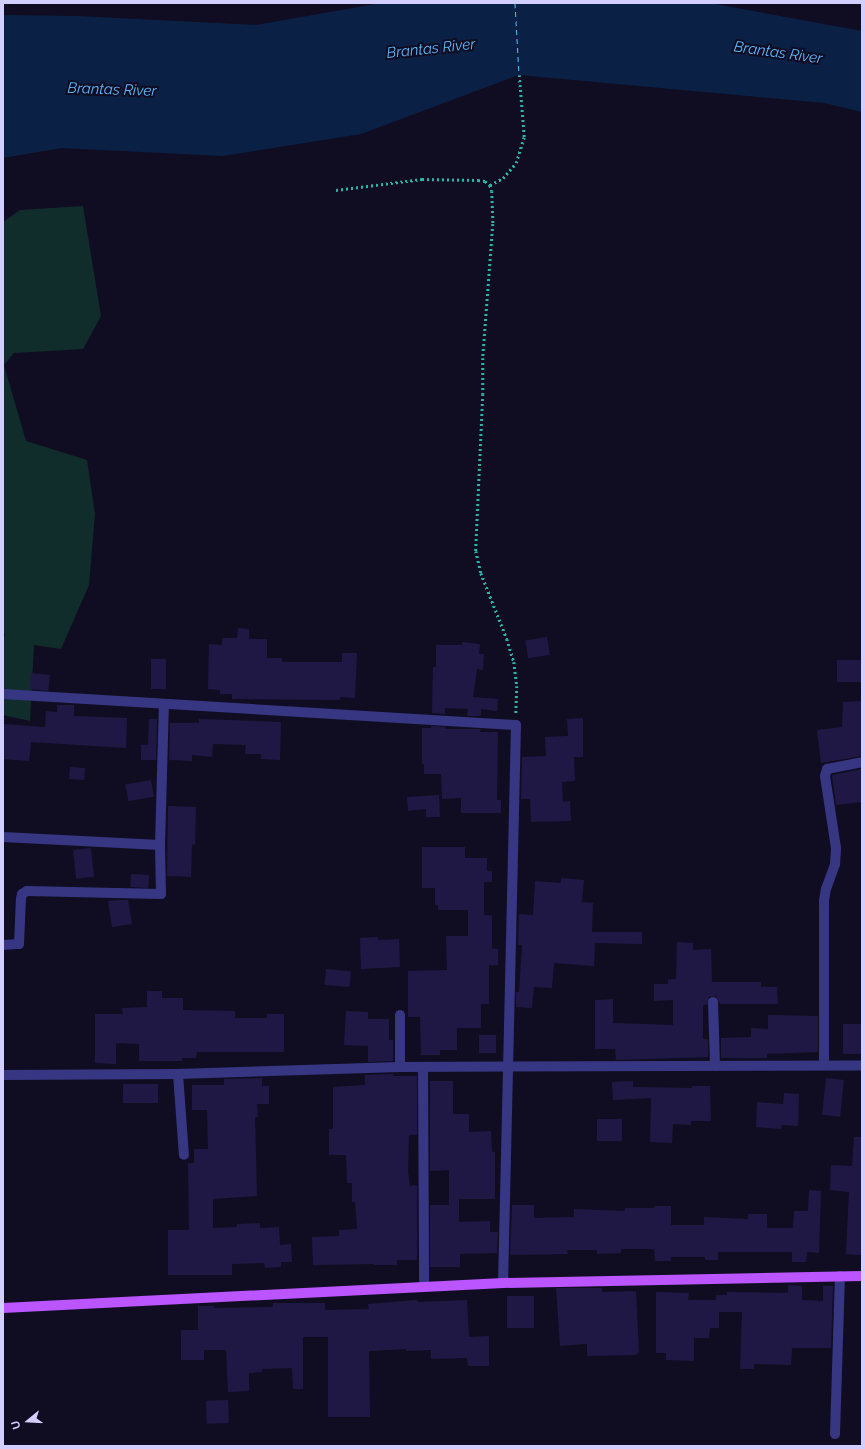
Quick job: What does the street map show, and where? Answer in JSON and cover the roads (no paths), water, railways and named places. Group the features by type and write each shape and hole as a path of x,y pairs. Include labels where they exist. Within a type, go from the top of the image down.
{"main road":[{"path":"3,1308 503,1283 862,1276"}],"street":[{"path":"3,694 164,705 516,725 503,1283"},
{"path":"3,946 19,944 20,899 22,894 27,891 161,894 160,845 164,705"},
{"path":"824,1065 824,901 826,889 835,864 836,848 826,792 825,776 828,769 862,762"},
{"path":"3,837 160,845"},
{"path":"713,1002 715,1066"},
{"path":"400,1015 400,1067"},
{"path":"3,1075 178,1074 400,1067 862,1065"},
{"path":"423,1068 424,1286"},
{"path":"178,1074 184,1155"},
{"path":"835,1434 840,1276"}],"water":[{"name":"Brantas River","path":"381,3 709,3 862,31 862,112 824,103 519,75 361,134 223,156 62,148 3,158 3,15 77,16 256,25"}]}
